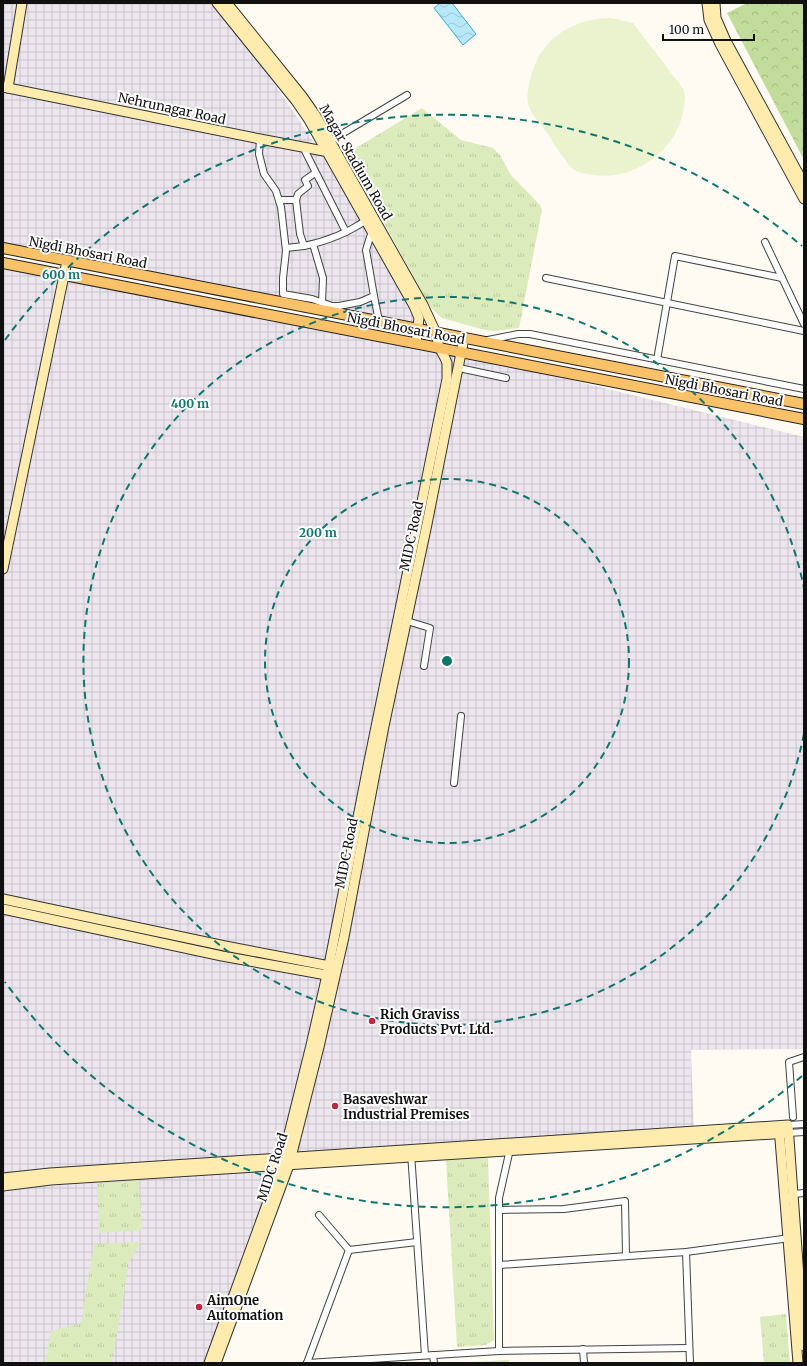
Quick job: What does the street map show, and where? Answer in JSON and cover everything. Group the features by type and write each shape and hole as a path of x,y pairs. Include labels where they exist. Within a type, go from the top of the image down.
{"main road":[{"path":"6,87 22,3"},
{"name":"Magar Stadium Road","path":"217,3 296,101 424,305 436,333 438,348 447,363 447,379 411,563 392,672"},
{"name":"Magar Stadium Road","path":"227,3 308,105 337,153 369,218 372,231 414,306 419,318 416,343"},
{"path":"707,3 709,20 720,44 804,199"},
{"path":"715,3 716,18 726,41 804,184"},
{"name":"Nehrunagar Road","path":"6,87 260,139 337,153"},
{"name":"Nigdi Bhosari Road","path":"3,248 67,261 336,309 379,322 804,404"},
{"path":"3,569 67,261"},
{"name":"Nigdi Bhosari Road","path":"3,263 804,419"},
{"name":"MIDC Road","path":"216,1363 286,1161 331,976 392,672 407,621 464,338"},
{"path":"3,899 224,946 333,966"},
{"path":"3,909 222,956 331,976"},
{"path":"3,1178 50,1173 286,1161 784,1129"},
{"path":"784,1129 793,1194 792,1237 804,1346"},
{"path":"784,1129 792,1237 798,1363"},
{"path":"3,1186 51,1180 286,1161"},
{"name":"MIDC Road","path":"209,1363 286,1161"}],"street":[{"path":"330,141 407,95"},
{"path":"260,139 259,154 264,174 276,191 281,206 286,248 283,294 312,299 336,309 374,296"},
{"path":"303,147 346,232"},
{"path":"304,246 300,234 296,200 298,194 308,186 305,180 315,173"},
{"path":"279,200 296,200"},
{"path":"286,248 304,246 330,240 369,218"},
{"path":"372,231 366,250 379,322"},
{"path":"765,242 804,324"},
{"path":"313,244 322,278 322,303"},
{"path":"657,360 675,256 782,278"},
{"path":"546,278 804,331"},
{"path":"481,341 518,334 530,334 804,389"},
{"path":"459,368 506,378"},
{"path":"794,402 796,387"},
{"path":"407,621 430,628 424,666"},
{"path":"454,783 461,716"},
{"path":"792,1117 789,1062 804,1057"},
{"path":"784,1129 804,1124"},
{"path":"784,1129 804,1132"},
{"path":"499,1350 499,1198 510,1147"},
{"path":"411,1153 425,1355"},
{"path":"793,1194 804,1193"},
{"path":"499,1210 564,1209 625,1201 626,1256"},
{"path":"319,1215 349,1250"},
{"path":"499,1265 686,1252 792,1237"},
{"path":"349,1250 417,1242"},
{"path":"349,1250 307,1363 370,1361 425,1355 499,1350 689,1348"},
{"path":"686,1252 690,1363"},
{"path":"583,1349 584,1363"},
{"path":"433,1355 434,1363"}],"shaded area":[{"path":"3,3 214,3 270,77 335,174 420,326 3,246"},
{"path":"3,265 436,347 804,437 804,1049 691,1050 694,1134 3,1178"},
{"path":"276,1170 204,1363 3,1363 3,1189"}],"green space":[{"path":"747,3 804,3 804,160 727,13"},
{"path":"611,18 633,23 682,87 685,93 685,102 679,126 671,140 662,151 650,161 623,173 608,176 593,175 575,170 570,166 530,110 527,96 533,69 538,58 552,40 569,28 589,20"},
{"path":"422,108 461,140 493,148 500,155 511,175 540,205 542,210 519,328 494,331 485,330 442,318 431,308 346,154"},
{"path":"488,1158 494,1340 486,1345 457,1347 446,1160"},
{"path":"139,1180 142,1230 99,1233 97,1183"},
{"path":"141,1242 129,1262 112,1363 45,1363 51,1331 81,1323 94,1244"},
{"path":"786,1314 790,1363 764,1363 760,1317"},
{"path":"509,1360 509,1363 469,1363 469,1362"}],"water":[{"path":"440,3 452,3 476,34 463,45 434,8"}],"place":[{"name":"Rich Graviss Products Pvt. Ltd.","path":"372,1021"},
{"name":"Basaveshwar Industrial Premises","path":"335,1106"},
{"name":"AimOne Automation","path":"199,1307"}]}
